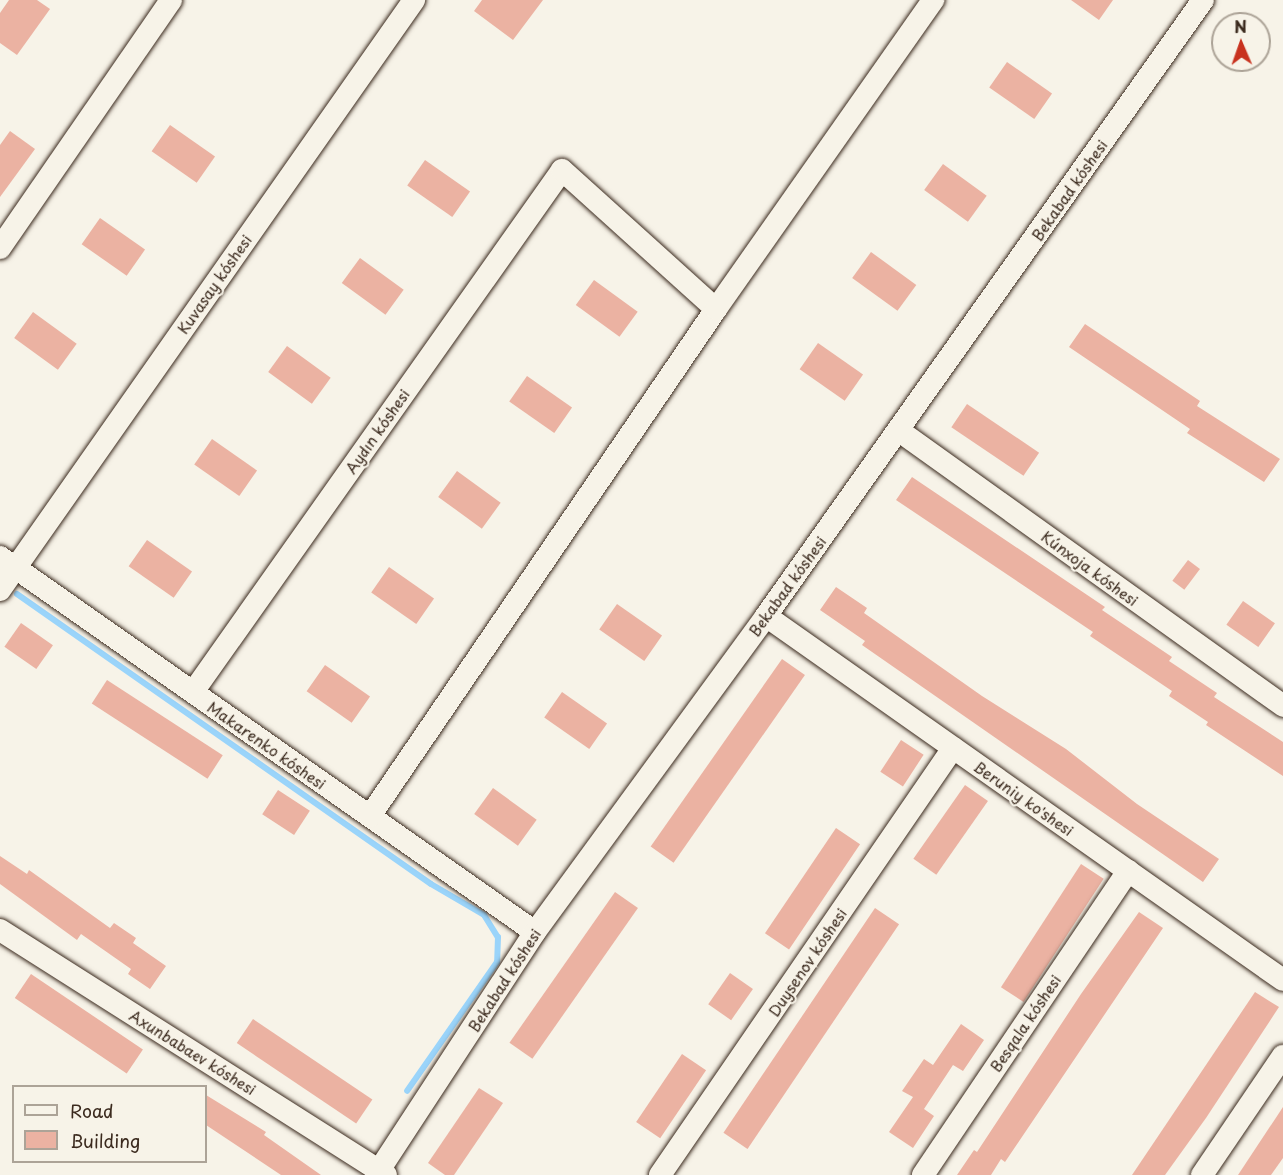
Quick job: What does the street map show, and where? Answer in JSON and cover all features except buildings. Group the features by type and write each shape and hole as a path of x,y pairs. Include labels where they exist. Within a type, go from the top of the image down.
{"street":[{"path":"0,248 171,0"},
{"name":"Kuvasay kóshesi","path":"0,590 7,563 414,0"},
{"name":"Bekabad kóshesi","path":"381,1174 535,932 766,616 1203,0"},
{"path":"369,816 928,4"},
{"name":"Aydın kóshesi","path":"193,692 562,170 716,309"},
{"name":"Kúnxoja kóshesi","path":"898,430 1283,706"},
{"name":"Makarenko kóshesi","path":"7,563 535,932"},
{"name":"Beruniy ko'shesi","path":"766,616 1283,980"},
{"name":"Duysenov kóshesi","path":"660,1175 953,748"},
{"name":"Besqala kóshesi","path":"923,1175 1128,871"},
{"name":"Axunbabaev kóshesi","path":"0,930 381,1174"},
{"path":"1202,1175 1283,1056"}],"waterway":[{"path":"17,594 431,884 484,915 498,937 497,962 407,1091"}]}
